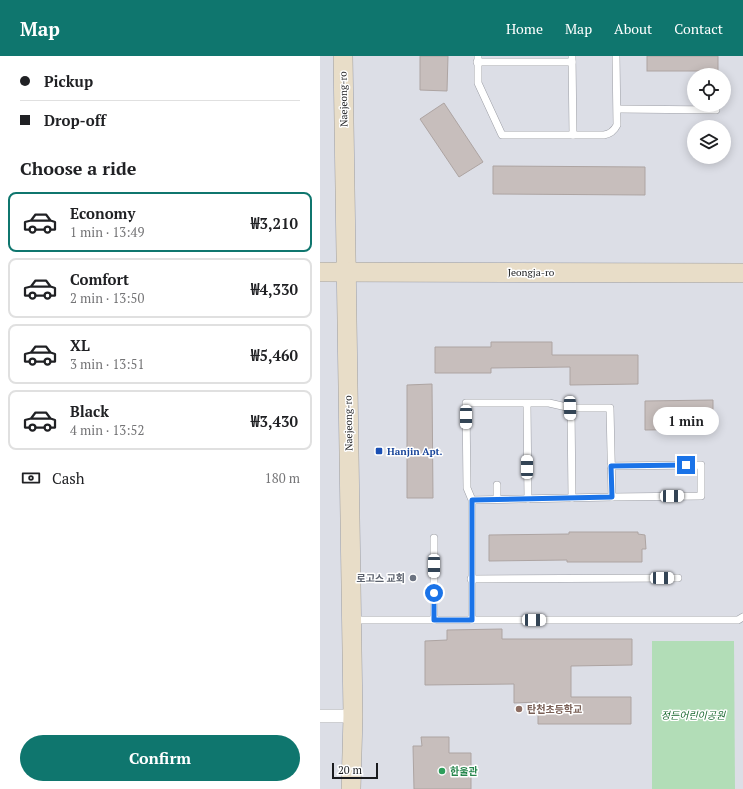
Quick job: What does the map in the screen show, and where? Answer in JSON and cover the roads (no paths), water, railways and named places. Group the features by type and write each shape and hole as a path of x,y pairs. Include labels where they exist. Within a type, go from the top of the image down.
{"street":[{"name":"Naejeong-ro","path":"343,56 353,716 351,789"},
{"name":"Jeongja-ro","path":"320,272 743,273"},
{"path":"320,716 353,716"}],"lane":[{"path":"573,135 572,59 478,59 478,83 502,135 573,135 604,135 609,134 617,125 618,109 616,56"},
{"path":"618,109 687,110"},
{"path":"472,620 472,500 467,488 466,403 549,403 570,408 610,408 612,497"},
{"path":"527,404 528,499"},
{"path":"570,408 572,498"},
{"path":"472,500 701,496 701,465 611,466"},
{"path":"497,485 497,499"},
{"path":"434,538 434,620"},
{"path":"471,579 678,578"},
{"path":"351,620 738,620 743,617"}],"place":[{"name":"Hanjin Apt.","path":"379,451"},
{"name":"로고스 교회","path":"413,578"},
{"name":"탄천초등학교","path":"519,709"},
{"name":"한울관","path":"442,771"}],"park label":[{"name":"정든어린이공원","path":"693,715"}]}
